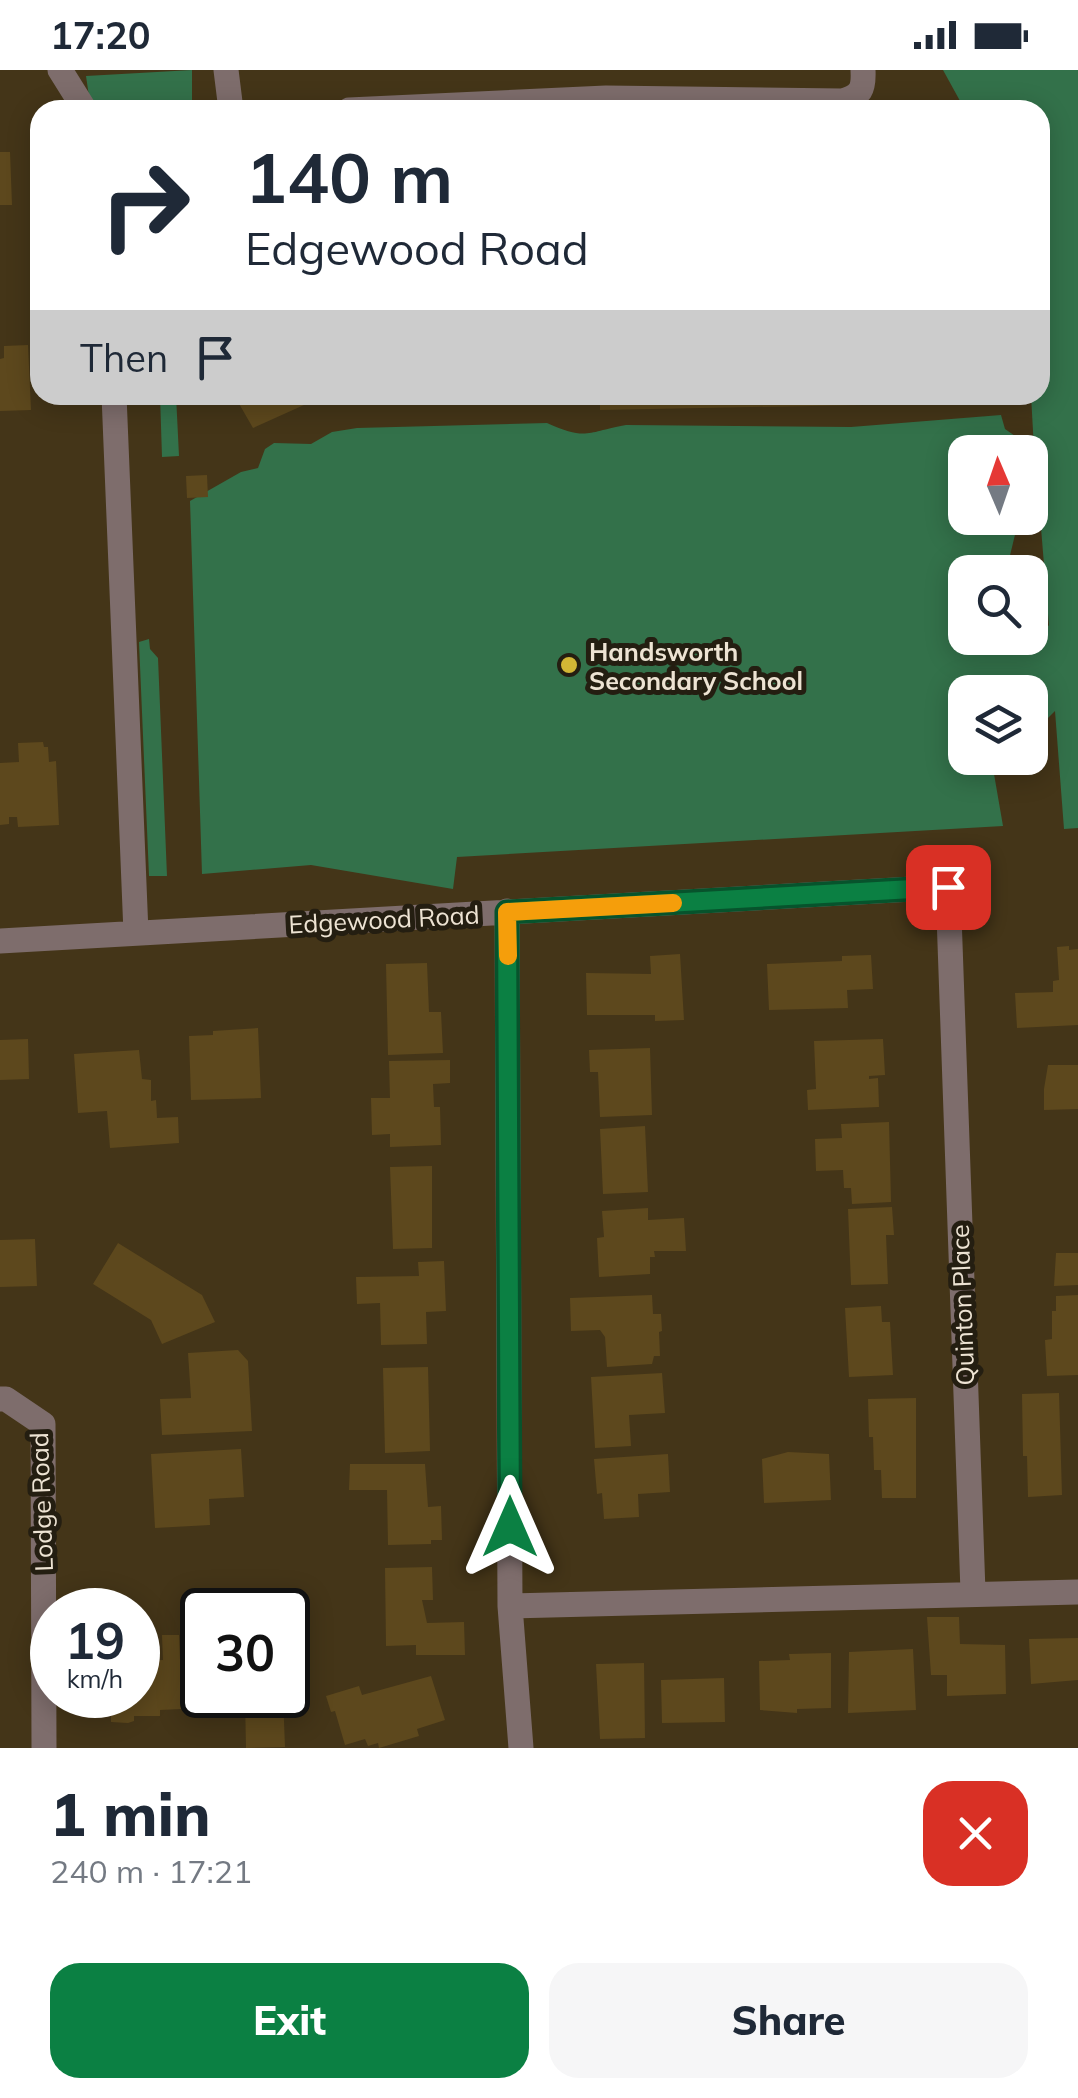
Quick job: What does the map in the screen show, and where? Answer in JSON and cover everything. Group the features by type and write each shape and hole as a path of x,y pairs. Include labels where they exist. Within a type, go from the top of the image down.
{"street":[{"path":"60,70 79,100"},
{"path":"226,70 236,100"},
{"path":"846,100 864,88 863,70"},
{"path":"580,100 724,100"},
{"path":"114,405 136,933"},
{"name":"Edgewood Road","path":"0,941 948,887"},
{"name":"Quinton Place","path":"948,887 973,1592"},
{"path":"507,912 510,1606 522,1748"},
{"name":"Lodge Road","path":"0,1399 6,1399 43,1424 44,1748"},
{"path":"510,1606 1078,1592"}],"green space":[{"path":"192,70 192,100 90,100 86,76"},
{"name":"Handsworth Secondary School","path":"943,70 1078,70 1078,828 1064,829 1055,711 1048,718 1048,675 948,675 948,775 994,775 1003,826 457,857 453,889 311,865 202,874 190,501 241,472 258,468 265,449 274,443 311,444 332,432 357,428 547,423 587,433 626,425 851,427 1001,415 1005,429 1014,435 948,435 948,535 1015,535 1010,555 948,555 948,655 1048,655 1048,555 1043,555 1042,535 1048,535 1048,435 1033,435 1032,405 1050,405 1050,100 960,100"},
{"path":"160,405 176,405 179,456 162,457"},
{"path":"149,639 150,649 158,658 167,876 149,876 139,642"}],"building":[{"path":"0,152 10,152 12,205 0,205"},
{"path":"28,345 31,410 0,411 0,359 4,358 4,346"},
{"path":"240,405 304,405 253,428"},
{"path":"600,405 862,405 600,410"},
{"path":"207,475 208,497 187,498 186,476"},
{"path":"43,742 48,747 49,762 56,761 59,825 18,827 17,817 9,817 9,824 0,825 0,763 19,762 18,743"},
{"path":"1069,946 1069,950 1078,949 1078,1025 1017,1028 1015,993 1053,992 1053,981 1059,980 1057,947"},
{"path":"680,954 684,1020 655,1021 655,1015 587,1015 586,973 651,974 650,956"},
{"path":"871,955 873,989 847,990 848,1008 769,1010 767,964 842,961 842,956"},
{"path":"427,963 429,1012 441,1012 443,1053 388,1055 386,964"},
{"path":"258,1028 261,1098 191,1100 189,1036"},
{"path":"28,1039 29,1079 0,1080 0,1040"},
{"path":"883,1039 885,1075 869,1076 878,1078 879,1107 808,1110 807,1090 816,1089 814,1041"},
{"path":"650,1048 652,1115 600,1117 598,1072 590,1072 589,1050"},
{"path":"139,1050 142,1079 151,1080 151,1101 156,1100 157,1118 178,1117 179,1143 110,1148 107,1111 78,1113 74,1054"},
{"path":"450,1060 450,1083 433,1084 434,1107 440,1107 441,1145 390,1147 390,1134 372,1135 371,1098 390,1098 389,1061"},
{"path":"1048,1065 1078,1065 1078,1109 1044,1110"},
{"path":"889,1122 891,1202 852,1204 851,1188 844,1188 843,1170 816,1171 815,1139 842,1138 841,1124"},
{"path":"645,1126 648,1192 603,1194 600,1129"},
{"path":"432,1166 432,1248 393,1249 390,1167"},
{"path":"892,1207 894,1235 886,1235 888,1284 851,1285 848,1209"},
{"path":"648,1208 648,1220 684,1218 686,1251 654,1251 650,1274 599,1277 597,1238 604,1237 602,1211"},
{"path":"35,1239 37,1286 0,1287 0,1240"},
{"path":"118,1243 202,1295 215,1322 162,1344 151,1320 93,1284"},
{"path":"1056,1253 1078,1253 1078,1285 1054,1286"},
{"path":"444,1261 446,1311 426,1312 427,1344 381,1345 380,1303 357,1304 356,1277 419,1276 418,1262"},
{"path":"652,1295 653,1314 661,1314 662,1331 660,1356 654,1356 652,1364 607,1367 605,1337 600,1330 571,1331 570,1298"},
{"path":"1078,1295 1078,1375 1047,1376 1045,1340 1052,1339 1056,1296"},
{"path":"881,1306 882,1322 890,1322 893,1375 849,1377 845,1308"},
{"path":"238,1350 248,1361 252,1431 162,1435 160,1399 191,1398 188,1353"},
{"path":"428,1367 430,1451 385,1453 383,1368"},
{"path":"662,1373 665,1413 629,1415 631,1446 595,1448 591,1377"},
{"path":"1059,1393 1062,1495 1028,1497 1022,1394"},
{"path":"916,1398 916,1498 882,1498 881,1470 874,1470 873,1437 869,1437 868,1399"},
{"path":"241,1449 244,1497 209,1499 210,1525 155,1528 151,1454"},
{"path":"788,1452 829,1454 831,1500 764,1503 762,1459"},
{"path":"668,1454 670,1492 638,1494 639,1517 604,1519 594,1459"},
{"path":"350,1464 425,1464 428,1507 441,1506 442,1540 388,1545 387,1490 349,1490"},
{"path":"432,1567 433,1600 422,1600 427,1623 464,1622 465,1655 416,1655 416,1645 386,1646 385,1568"},
{"path":"927,1617 959,1617 960,1644 1005,1645 1006,1694 947,1696 947,1675 931,1675"},
{"path":"162,1635 179,1635 180,1709 160,1710"},
{"path":"1078,1638 1078,1680 1031,1684 1029,1639"},
{"path":"913,1649 916,1710 848,1713 849,1652"},
{"path":"831,1653 831,1708 797,1709 797,1713 760,1710 759,1661 790,1660 789,1654"},
{"path":"644,1663 645,1738 600,1739 596,1664"},
{"path":"431,1676 445,1720 417,1729 419,1736 379,1748 378,1743 368,1746 365,1739 345,1745 326,1696 359,1686 362,1695"},
{"path":"724,1678 725,1722 662,1723 661,1680"},
{"path":"111,1718 134,1718 128,1723 111,1722"},
{"path":"245,1718 284,1718 285,1747 246,1748"}],"slow traffic":[{"path":"508,956 507,912 673,903"}],"place":[{"name":"Handsworth Secondary School","path":"569,665"}],"route":[{"path":"510,1527 507,912 948,887"}]}
